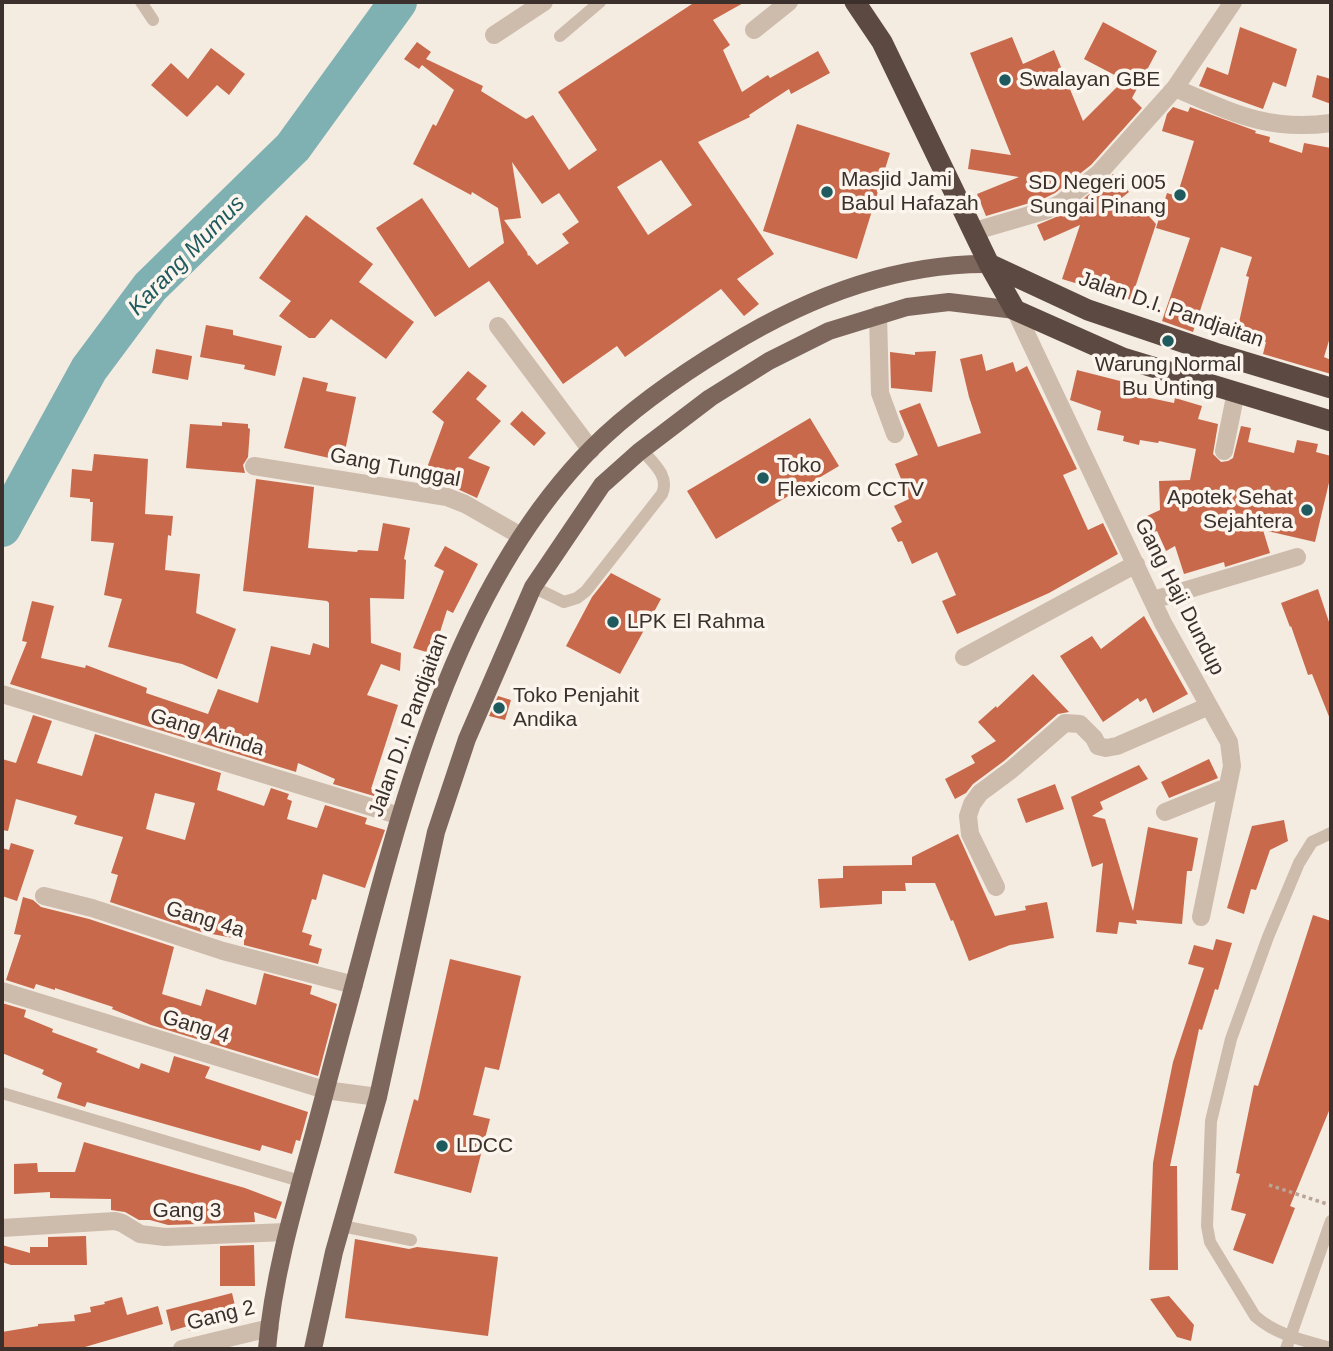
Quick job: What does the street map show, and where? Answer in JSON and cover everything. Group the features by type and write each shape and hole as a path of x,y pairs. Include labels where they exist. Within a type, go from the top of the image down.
{"highway":[{"path":"855,2 882,42 989,264 1015,310 1123,358 1331,421"},
{"name":"Jalan D.I. Pandjaitan","path":"989,264 1088,310 1215,353 1331,388"}],"main road":[{"name":"Jalan D.I. Pandjaitan","path":"267,1349 286,1232 400,816 454,663 520,536 591,450 622,420 695,367 783,313 839,290 912,269 952,263 989,264"},
{"path":"313,1349 342,1226 378,1097 436,832 467,739 533,587 602,485 642,450 710,398 769,360 829,331 907,307 949,302 1015,310"}],"street":[{"path":"494,34 544,2"},
{"path":"754,30 789,2"},
{"path":"975,232 1047,210 1099,173 1175,88 1233,2"},
{"path":"1175,88 1241,117 1264,123 1291,126 1331,123"},
{"name":"Gang Haji Dundup","path":"1015,310 1153,600 1229,742 1232,766 1201,917"},
{"path":"878,316 880,393 895,434"},
{"path":"498,326 591,450"},
{"path":"1224,451 1236,392"},
{"name":"Gang Tunggal","path":"254,466 447,498 465,503 520,536"},
{"path":"1153,600 1297,557"},
{"path":"964,657 1136,564"},
{"name":"Gang Arinda","path":"2,694 400,816"},
{"path":"996,887 970,834 968,816 980,793 1041,746 1065,723 1080,724 1098,746 1106,748 1117,746 1209,706"},
{"path":"1165,812 1227,787"},
{"name":"Gang 4a","path":"44,896 92,908 223,951 354,985"},
{"name":"Gang 4","path":"2,991 325,1090 378,1097"},
{"name":"Gang 3","path":"2,1228 115,1221 140,1234 165,1237 286,1232"},
{"name":"Gang 2","path":"182,1349 270,1328"}],"lane":[{"path":"141,2 153,20"},
{"path":"560,36 600,2"},
{"path":"533,587 564,602 586,591 662,494 666,485 664,477 642,450"},
{"path":"1331,833 1312,842 1299,863 1268,937 1231,1039 1211,1121 1207,1226 1210,1242 1255,1316 1289,1343 1331,1348"},
{"path":"2,1093 300,1181"},
{"path":"1289,1343 1331,1221"},
{"path":"342,1226 411,1240"}],"path":[{"path":"1269,1185 1331,1206"}],"building":[{"path":"695,2 745,2 713,20 730,45 723,50 742,92 768,75 770,78 818,51 830,73 791,94 789,89 749,115 750,117 698,142 774,254 737,279 759,304 744,316 721,289 625,357 617,346 563,384 489,281 435,317 376,228 422,198 469,268 504,243 498,208 472,192 471,195 413,164 454,90 422,65 419,69 404,59 417,42 431,52 426,59 483,86 481,91 526,119 533,115 569,170 597,150 558,92","holes":["661,160 692,205 648,235 617,187","512,162 542,204 559,193 579,222 562,234 569,243 537,265 504,220 521,218"]},
{"path":"1103,22 1157,51 1132,98 1142,108 1091,165 1055,193 986,216 977,194 1019,177 968,169 971,149 1011,155 970,53 1012,37 1023,64 1054,50 1083,121 1124,80 1084,59"},
{"path":"1240,27 1297,49 1286,87 1273,82 1263,109 1199,86 1207,67 1228,75"},
{"path":"211,48 245,74 229,95 217,85 187,117 151,85 171,63 188,79"},
{"path":"1317,75 1331,79 1331,104 1312,97"},
{"path":"1173,107 1188,112 1190,107 1256,131 1255,133 1270,137 1269,142 1302,153 1304,143 1331,148 1331,334 1324,357 1331,360 1331,374 1263,354 1266,342 1236,336 1249,277 1246,276 1252,257 1221,247 1193,332 1162,321 1190,238 1156,228 1167,193 1177,196 1194,141 1162,131 1167,114"},
{"name":"Masjid Jami Babul Hafazah","path":"797,124 890,153 857,259 763,231"},
{"path":"1113,174 1129,192 1114,204 1148,215 1156,224 1131,300 1062,279 1080,225 1044,241 1037,225 1068,212"},
{"path":"306,215 373,264 359,282 414,322 386,359 331,319 315,338 309,338 279,316 291,301 259,278"},
{"path":"206,325 233,330 233,335 282,346 275,376 244,369 245,365 200,357"},
{"path":"156,349 192,356 188,380 152,373"},
{"path":"936,351 932,392 891,388 890,352 915,355 915,352"},
{"path":"982,354 986,371 1013,362 1016,372 1027,366 1077,469 1063,475 1088,530 1103,523 1118,554 1049,593 957,634 942,601 956,595 937,552 912,564 902,541 898,542 891,528 902,522 894,506 909,499 895,464 918,455 899,411 920,403 938,447 981,433 960,359"},
{"path":"1077,370 1128,383 1126,393 1174,403 1175,398 1202,406 1198,419 1218,424 1213,454 1221,462 1233,458 1241,426 1251,428 1248,442 1294,453 1297,440 1318,444 1316,452 1331,456 1331,474 1315,542 1263,530 1270,553 1225,567 1224,562 1184,574 1175,546 1166,551 1147,516 1160,510 1159,481 1190,480 1196,449 1159,441 1140,440 1139,445 1123,441 1124,436 1097,430 1101,411 1070,400"},
{"path":"468,371 487,386 476,399 501,421 468,458 490,467 477,498 451,486 422,481 444,422 432,412"},
{"path":"303,377 328,383 326,391 356,397 343,461 284,448"},
{"path":"522,411 546,433 534,446 510,424"},
{"name":"Toko Flexicom CCTV","path":"810,418 839,466 716,539 687,491"},
{"path":"222,422 248,424 248,457 243,465 245,473 186,468 190,424 222,426"},
{"path":"94,454 148,459 145,514 173,516 171,536 168,535 165,570 200,574 196,613 236,629 217,679 182,664 108,647 122,599 104,595 114,543 91,541 93,502 90,502 90,499 70,497 72,469 92,471"},
{"path":"256,479 314,487 308,548 378,551 383,523 410,528 404,559 404,599 370,598 371,643 401,653 400,671 381,664 367,695 398,705 371,789 376,791 374,796 333,784 335,779 298,763 296,772 10,684 27,642 22,641 32,601 54,606 41,658 85,668 86,665 147,688 146,693 208,714 218,689 258,703 271,646 310,655 313,643 329,648 327,601 243,591"},
{"path":"445,546 478,564 453,613 447,610 433,654 413,648 444,571 434,566"},
{"name":"LPK El Rahma","path":"611,573 661,599 620,674 566,646 592,597"},
{"path":"1318,589 1331,628 1330,719 1312,674 1308,675 1281,603"},
{"path":"1144,616 1188,694 1153,713 1146,698 1140,702 1138,698 1103,722 1060,656 1092,636 1101,649"},
{"path":"1033,674 1069,712 1058,714 973,784 966,793 955,799 945,779 975,763 971,756 996,741 978,722"},
{"name":"Toko Penjahit Andika","path":"498,696 511,700 505,720 489,716"},
{"path":"33,715 52,721 37,763 82,776 95,734 221,773 217,790 264,806 271,788 289,794 287,799 292,801 287,819 317,828 325,805 367,818 365,824 385,830 365,888 323,874 316,900 312,899 302,932 312,935 309,945 322,949 318,964 244,945 244,940 201,932 110,902 118,875 111,873 123,837 74,824 77,816 16,799 8,831 2,830 2,759 16,763","holes":["155,793 195,803 185,840 146,829"]},
{"path":"1209,759 1218,778 1169,798 1161,782"},
{"path":"1139,765 1148,779 1100,802 1103,809 1092,816 1105,819 1133,911 1148,827 1198,838 1192,871 1187,871 1182,924 1136,920 1137,924 1119,922 1117,934 1096,932 1103,863 1092,867 1071,797"},
{"path":"1055,784 1064,809 1026,823 1017,799"},
{"path":"1284,820 1288,841 1270,850 1256,890 1251,889 1244,914 1227,908 1252,826"},
{"path":"958,834 995,916 1026,910 1025,906 1047,902 1054,938 1010,945 969,961 935,883 905,883 906,891 882,891 882,904 820,908 818,879 843,878 843,866 912,865 912,857"},
{"path":"11,843 34,850 17,901 2,896 2,848 9,850"},
{"path":"23,897 33,900 41,907 89,919 174,947 162,994 201,1006 206,989 256,1005 264,973 312,986 310,994 337,1004 318,1076 151,1025 112,1009 113,1007 55,988 36,984 34,989 6,980 21,935 14,934"},
{"path":"1313,915 1331,921 1331,1106 1290,1206 1295,1208 1273,1264 1233,1250 1246,1214 1231,1210 1240,1174 1236,1173 1254,1085 1258,1086"},
{"path":"1216,939 1232,943 1218,990 1215,989 1202,1030 1199,1029 1170,1166 1177,1166 1178,1270 1149,1270 1153,1163 1158,1135 1173,1062 1204,968 1188,964 1194,945 1213,950"},
{"path":"450,959 521,976 499,1070 485,1067 473,1115 490,1119 471,1193 394,1173 414,1099 418,1101"},
{"path":"2,1003 26,1010 24,1017 53,1029 52,1032 98,1049 96,1052 139,1069 141,1063 169,1073 174,1056 210,1067 205,1078 308,1112 300,1141 296,1140 292,1154 262,1145 260,1151 87,1102 85,1107 57,1098 62,1083 42,1074 44,1070 2,1053"},
{"path":"84,1142 245,1188 282,1202 276,1219 254,1212 255,1222 168,1225 139,1220 125,1212 111,1210 111,1199 50,1198 50,1192 14,1194 14,1164 37,1163 38,1172 75,1172"},
{"path":"86,1236 87,1265 11,1265 2,1262 2,1245 30,1253 30,1247 48,1247 48,1237"},
{"path":"355,1239 409,1249 417,1247 498,1257 488,1336 345,1318"},
{"path":"254,1245 255,1286 220,1286 220,1246"},
{"path":"232,1293 237,1314 207,1322 208,1326 189,1331 188,1326 171,1331 166,1310"},
{"path":"1169,1296 1194,1325 1191,1341 1177,1337 1150,1299"},
{"path":"122,1297 127,1315 158,1306 163,1324 85,1347 2,1349 2,1332 38,1324 75,1321 74,1315 91,1312 90,1307"}],"waterway":[{"name":"Karang Mumus","path":"2,528 89,369 150,287 293,147 398,2"}],"place":[{"name":"Swalayan GBE","path":"1005,80"},
{"name":"Masjid Jami Babul Hafazah","path":"827,192"},
{"name":"SD Negeri 005 Sungai Pinang","path":"1180,195"},
{"name":"Warung Normal Bu Unting","path":"1168,341"},
{"name":"Toko Flexicom CCTV","path":"763,478"},
{"name":"Apotek Sehat Sejahtera","path":"1307,510"},
{"name":"LPK El Rahma","path":"613,622"},
{"name":"Toko Penjahit Andika","path":"499,708"},
{"name":"LDCC","path":"442,1146"}]}
